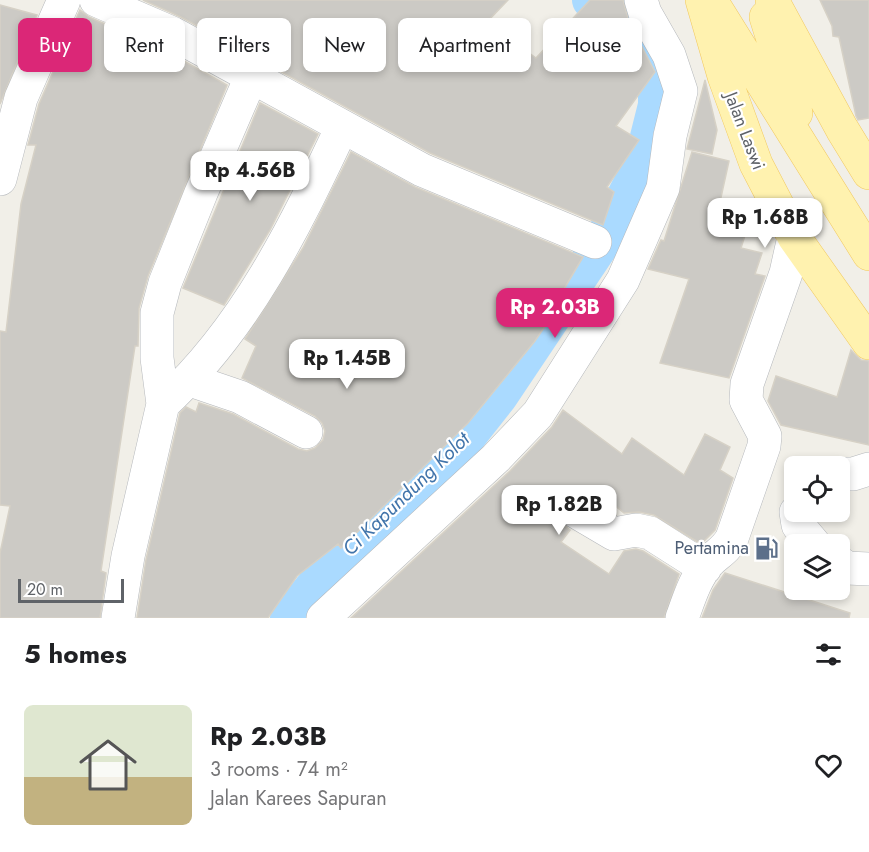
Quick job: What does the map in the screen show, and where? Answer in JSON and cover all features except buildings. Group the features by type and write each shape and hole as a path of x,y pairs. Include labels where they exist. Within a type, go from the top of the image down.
{"main road":[{"name":"Jalan Laswi","path":"702,0 724,76 756,164 794,237 869,344"},
{"path":"711,0 869,254"},
{"path":"760,0 812,161"},
{"path":"772,0 842,129 869,173"}],"street":[{"path":"0,179 21,98 64,0"},
{"path":"96,0 172,33 422,170 595,242"},
{"path":"323,618 496,458 538,414 623,280 663,188 670,136 681,91 669,55 645,13 641,0"},
{"path":"118,618 128,556 163,404 155,334 163,293 201,193 251,77"},
{"path":"163,404 190,380 228,332 265,278 298,219 342,127"},
{"path":"682,618 697,580 705,568 726,550 732,538 764,446 765,436 746,400 747,384 786,273 794,237"},
{"path":"190,380 240,398 306,432"},
{"path":"850,474 869,469"},
{"path":"575,511 614,534 636,530 650,533 705,568"},
{"path":"850,568 869,569"}],"waterway":[{"name":"Ci Kapundung Kolot","path":"289,618 327,571 458,448 499,396 602,242 642,165 657,105 657,68 625,24 591,0"}],"place":[{"name":"Pertamina","path":"767,548"}]}
